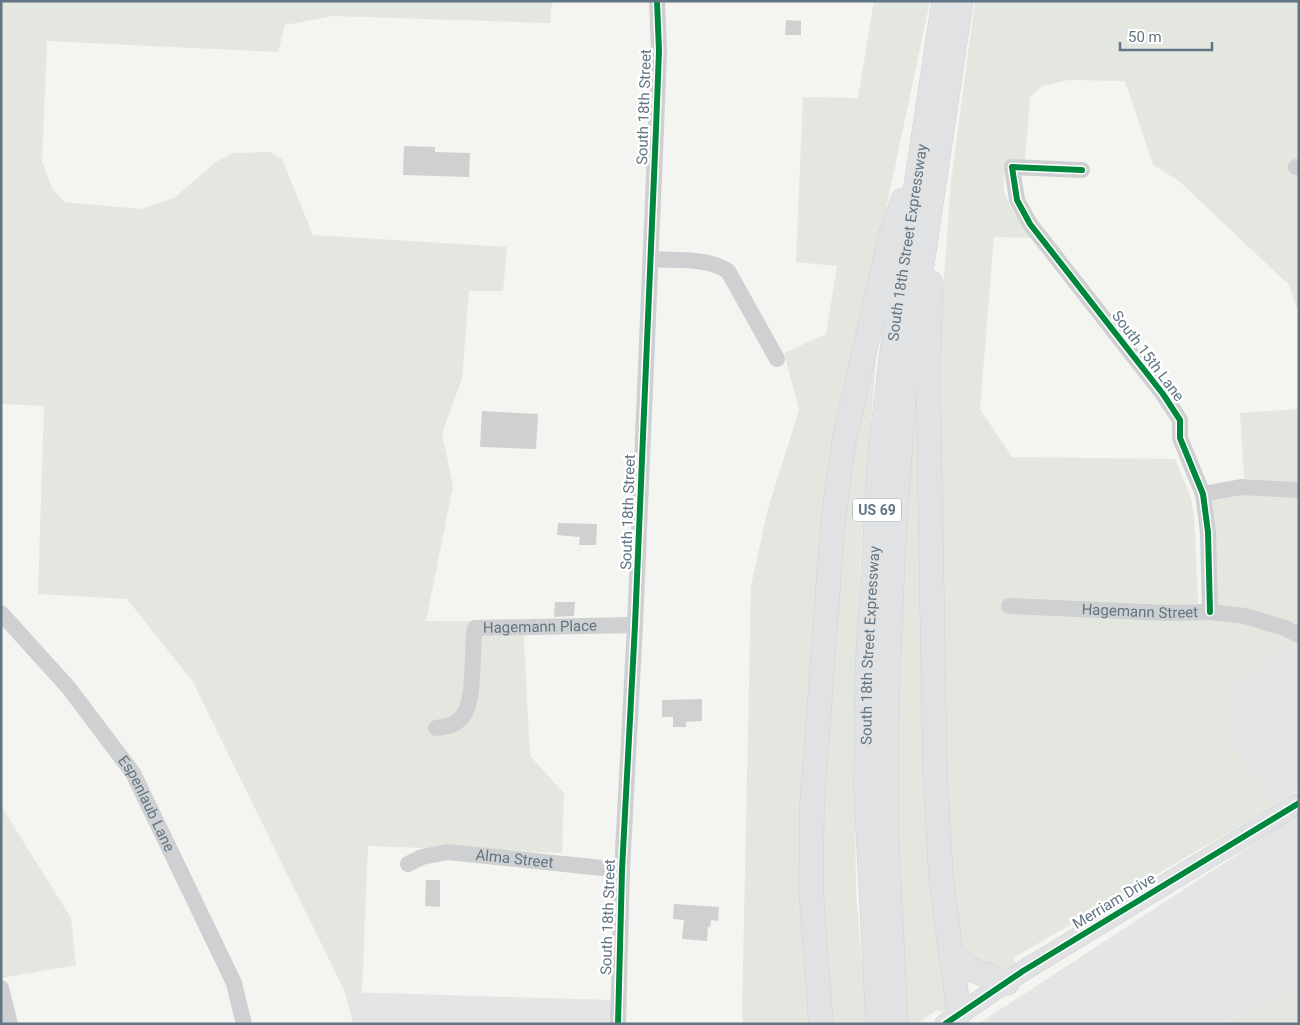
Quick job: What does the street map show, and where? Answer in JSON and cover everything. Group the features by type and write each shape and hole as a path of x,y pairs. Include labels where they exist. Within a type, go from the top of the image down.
{"highway":[{"name":"South 18th Street Expressway","path":"887,1021 866,789 868,664 881,445 896,318 944,1"},
{"name":"South 18th Street Expressway","path":"887,1021 887,697 892,573 905,379 961,1"},
{"path":"821,1024 811,890 812,805 834,521 844,441 872,314 891,234 924,134"},
{"path":"928,224 932,299 928,372 935,772 941,877 951,954 952,1019"},
{"path":"951,954 970,969 1007,982"}],"main road":[{"name":"Merriam Drive","path":"952,1019 1007,982 1299,803"}],"street":[{"name":"South 18th Street","path":"618,1024 622,870 636,625 659,51 657,1"},
{"name":"South 15th Lane","path":"1082,170 1012,167 1016,200 1030,224 1163,394 1180,420 1180,438 1203,494 1208,532 1210,612"},
{"path":"651,260 706,262 728,271 777,359"},
{"path":"1203,494 1241,487 1299,490"},
{"name":"Hagemann Street","path":"1009,606 1166,614 1210,612 1245,616 1285,628 1299,635"},
{"name":"Espenlaub Lane","path":"1,614 68,687 133,773 234,983 244,1024"},
{"name":"Hagemann Place","path":"436,728 451,725 460,720 469,707 475,628 636,625"},
{"name":"Alma Street","path":"408,864 422,857 448,852 622,870"},
{"path":"1,988 10,1024"}],"shaded area":[{"path":"1,1 552,1 550,23 333,16 285,25 278,52 47,41 42,161 52,188 64,202 141,209 174,198 216,162 233,153 270,152 282,159 313,235 507,247 503,291 469,291 462,379 442,433 453,486 426,621 523,622 530,756 564,793 562,853 368,846 362,992 345,992 193,682 127,599 38,594 44,406 1,404"},
{"path":"874,1 930,1 836,446 812,1024 743,1024 751,586 767,512 799,410 784,353 826,334 837,266 796,262 803,97 858,98"},
{"path":"975,1 1299,1 1299,314 1289,285 1179,181 1153,165 1125,81 1069,80 1042,86 1030,97 1025,160 1009,164 1004,174 1003,183 1008,203 1031,238 994,237 980,409 1012,457 1175,459 1191,498 1194,515 1199,618 1241,621 1299,641 1299,644 1232,680 1234,747 1274,806 1013,958 1017,966 999,969 975,960 962,947 958,939 947,829 937,375 951,182"},
{"path":"878,332 860,564 854,739 856,891 867,1024 827,1024 817,878 840,503"},
{"path":"918,387 948,1007 943,1012 937,1010 917,1024 905,1024 898,833 897,722 909,482"},
{"path":"1299,409 1299,483 1244,478 1240,413"},
{"path":"1244,493 1299,496 1299,628 1229,610 1214,603 1207,498"},
{"path":"1299,644 1299,789 1274,806 1234,747 1232,680"},
{"path":"1,806 71,918 76,965 1,978"},
{"path":"1299,814 1299,991 1221,1024 978,1024"},
{"path":"1299,991 1299,1024 1221,1024"},
{"path":"345,992 612,1000 610,1024 353,1024"}],"building":[{"path":"786,20 801,21 801,35 785,35"},
{"path":"404,146 435,147 435,152 470,153 469,177 403,175"},
{"path":"482,411 538,414 536,449 480,447"},
{"path":"558,523 597,524 596,545 579,545 580,537 557,535"},
{"path":"555,602 575,602 574,616 554,617"},
{"path":"702,699 702,721 686,722 686,727 673,727 673,717 662,717 662,700"},
{"path":"426,880 440,880 440,907 425,906"},
{"path":"674,904 719,907 718,921 711,920 710,927 708,927 707,941 682,939 684,920 673,919"}],"cycle path":[{"path":"618,1024 622,870 635,625 659,51 657,1"},
{"path":"1082,170 1012,167 1017,200 1030,224 1163,394 1180,420 1180,438 1203,494 1208,532 1210,612"},
{"path":"945,1024 1023,971 1299,803"}]}
